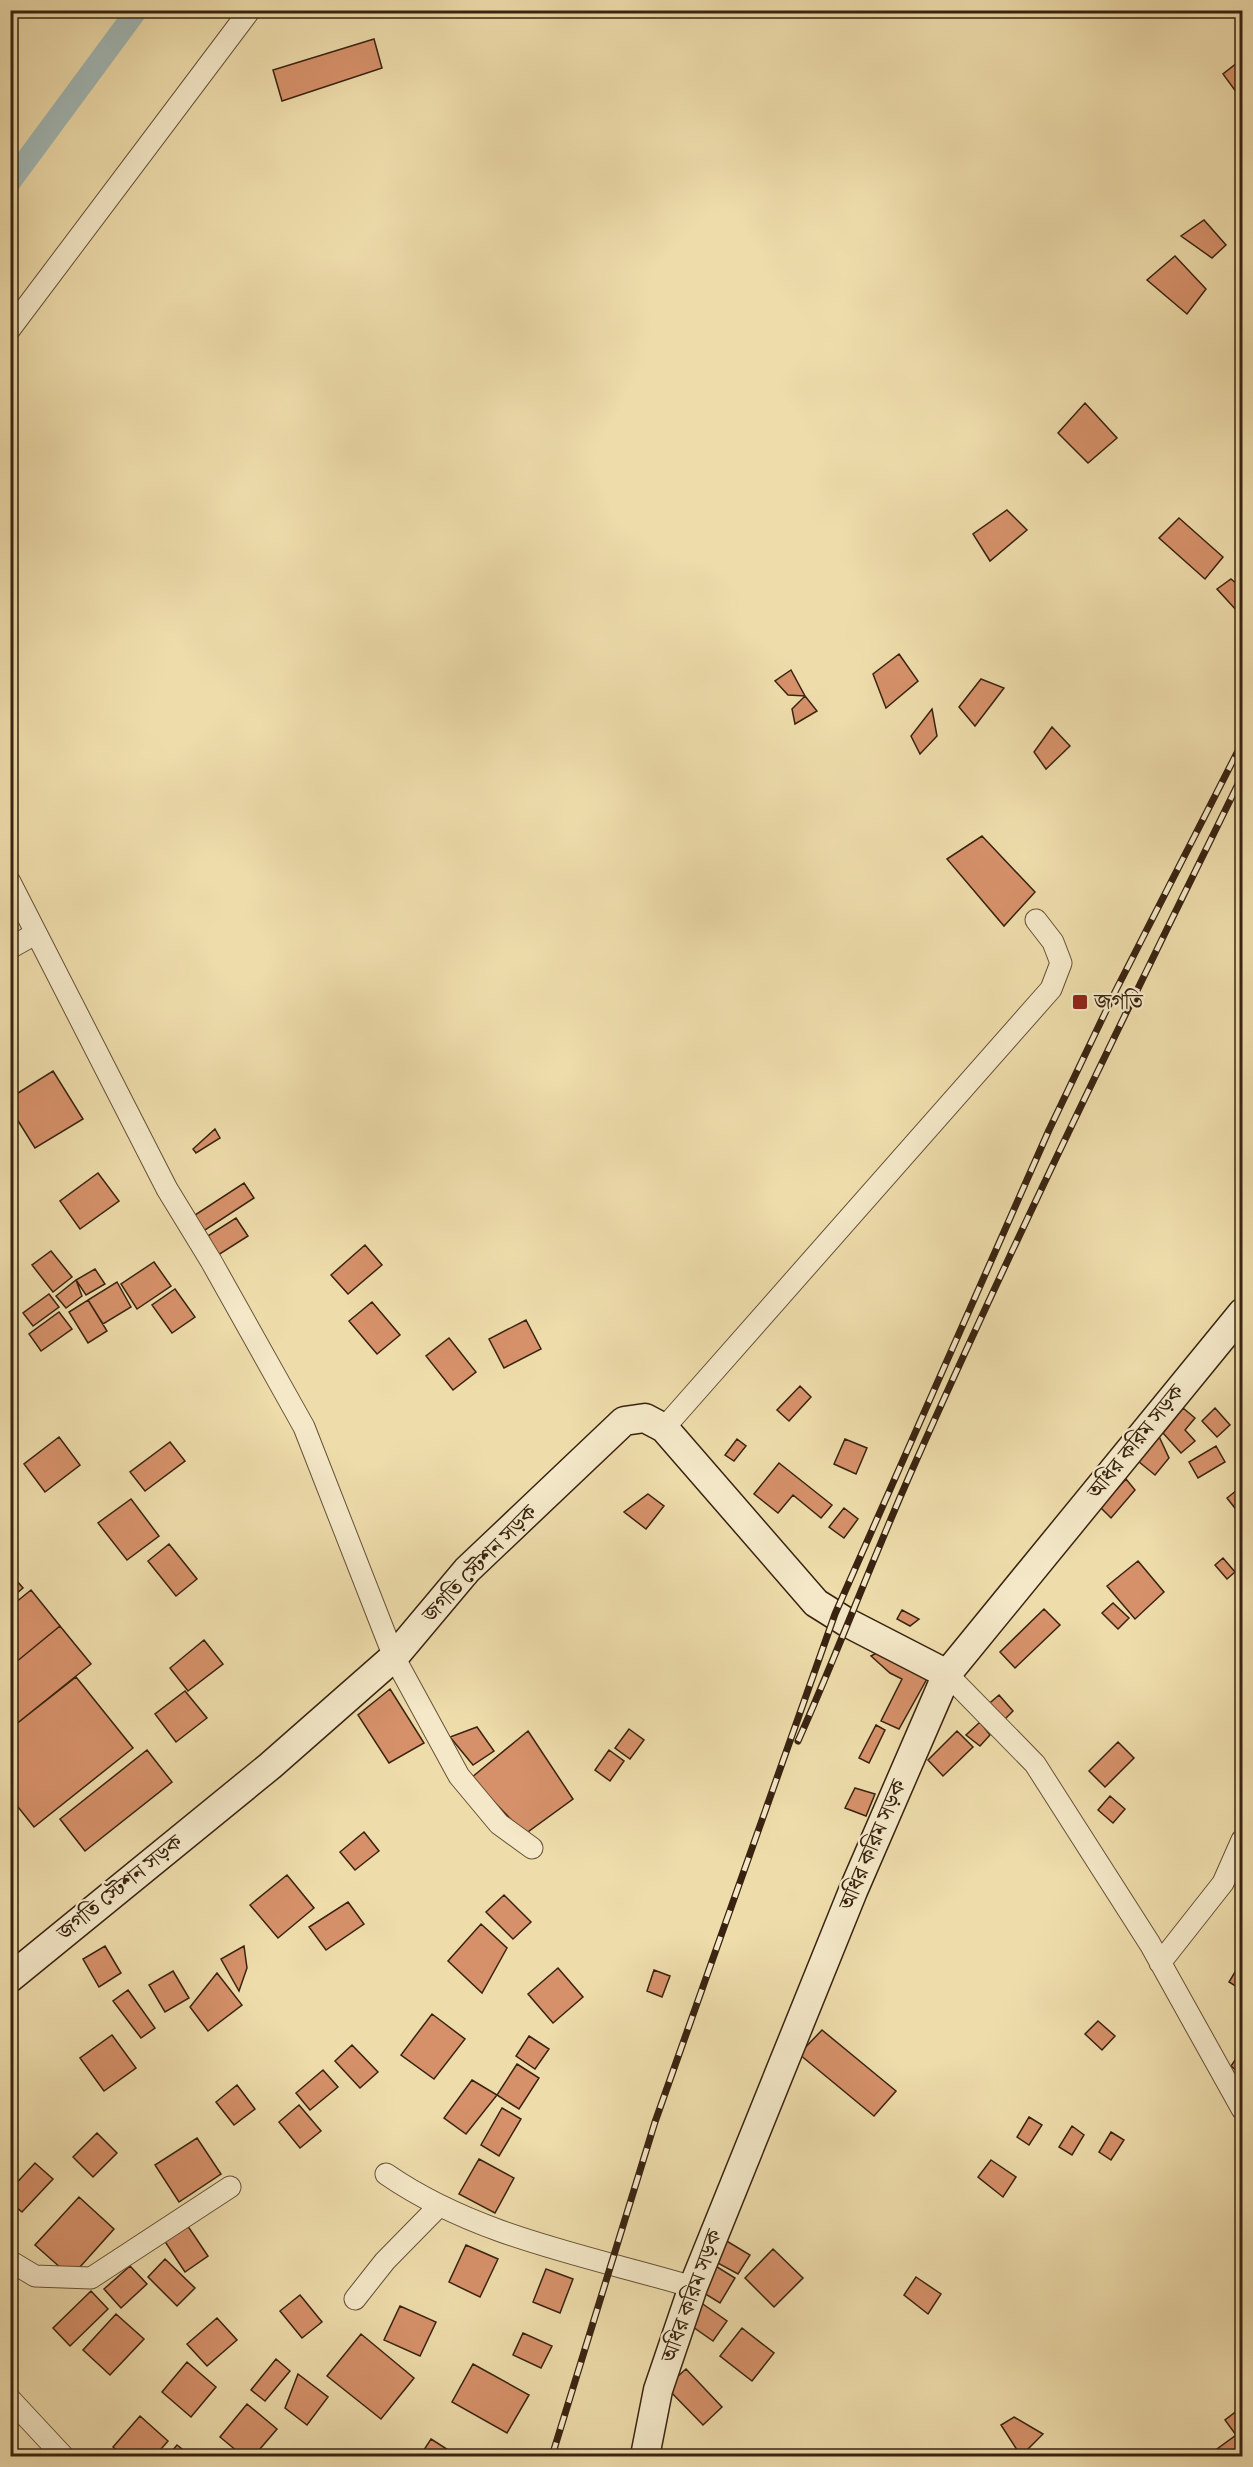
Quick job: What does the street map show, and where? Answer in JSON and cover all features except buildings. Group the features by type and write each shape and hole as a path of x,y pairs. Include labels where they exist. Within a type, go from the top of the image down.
{"main road":[{"name":"অধির করিম সড়ক","path":"645,2457 658,2390 693,2287 853,1891 947,1674 1242,1313"},
{"name":"জগতি স্টেশন সড়ক","path":"10,1978 270,1766 394,1657 467,1570 624,1421 645,1418 664,1428"},
{"path":"664,1428 816,1603 848,1623 947,1674"}],"street":[{"path":"10,329 250,10"},
{"path":"10,882 167,1189 211,1261 304,1426 394,1657 459,1776 500,1824 532,1848"},
{"path":"664,1428 1051,989 1061,963 1053,942 1036,920"},
{"path":"10,948 35,934"},
{"path":"947,1674 1035,1764 1160,1963 1242,2109"},
{"path":"1160,1963 1222,1883 1242,1840"},
{"path":"386,2174 438,2207 502,2232 693,2287"},
{"path":"10,2261 35,2276 91,2278 230,2187"},
{"path":"355,2299 385,2261 438,2207"},
{"path":"10,2399 63,2457"}],"waterway":[{"path":"10,182 137,10"}],"railway":[{"path":"552,2456 655,2122 835,1614 1049,1130 1115,992 1242,743"},
{"path":"798,1741 897,1504 951,1382 1242,776"}],"place":[{"name":"জগতি","path":"1080,1002"}]}
